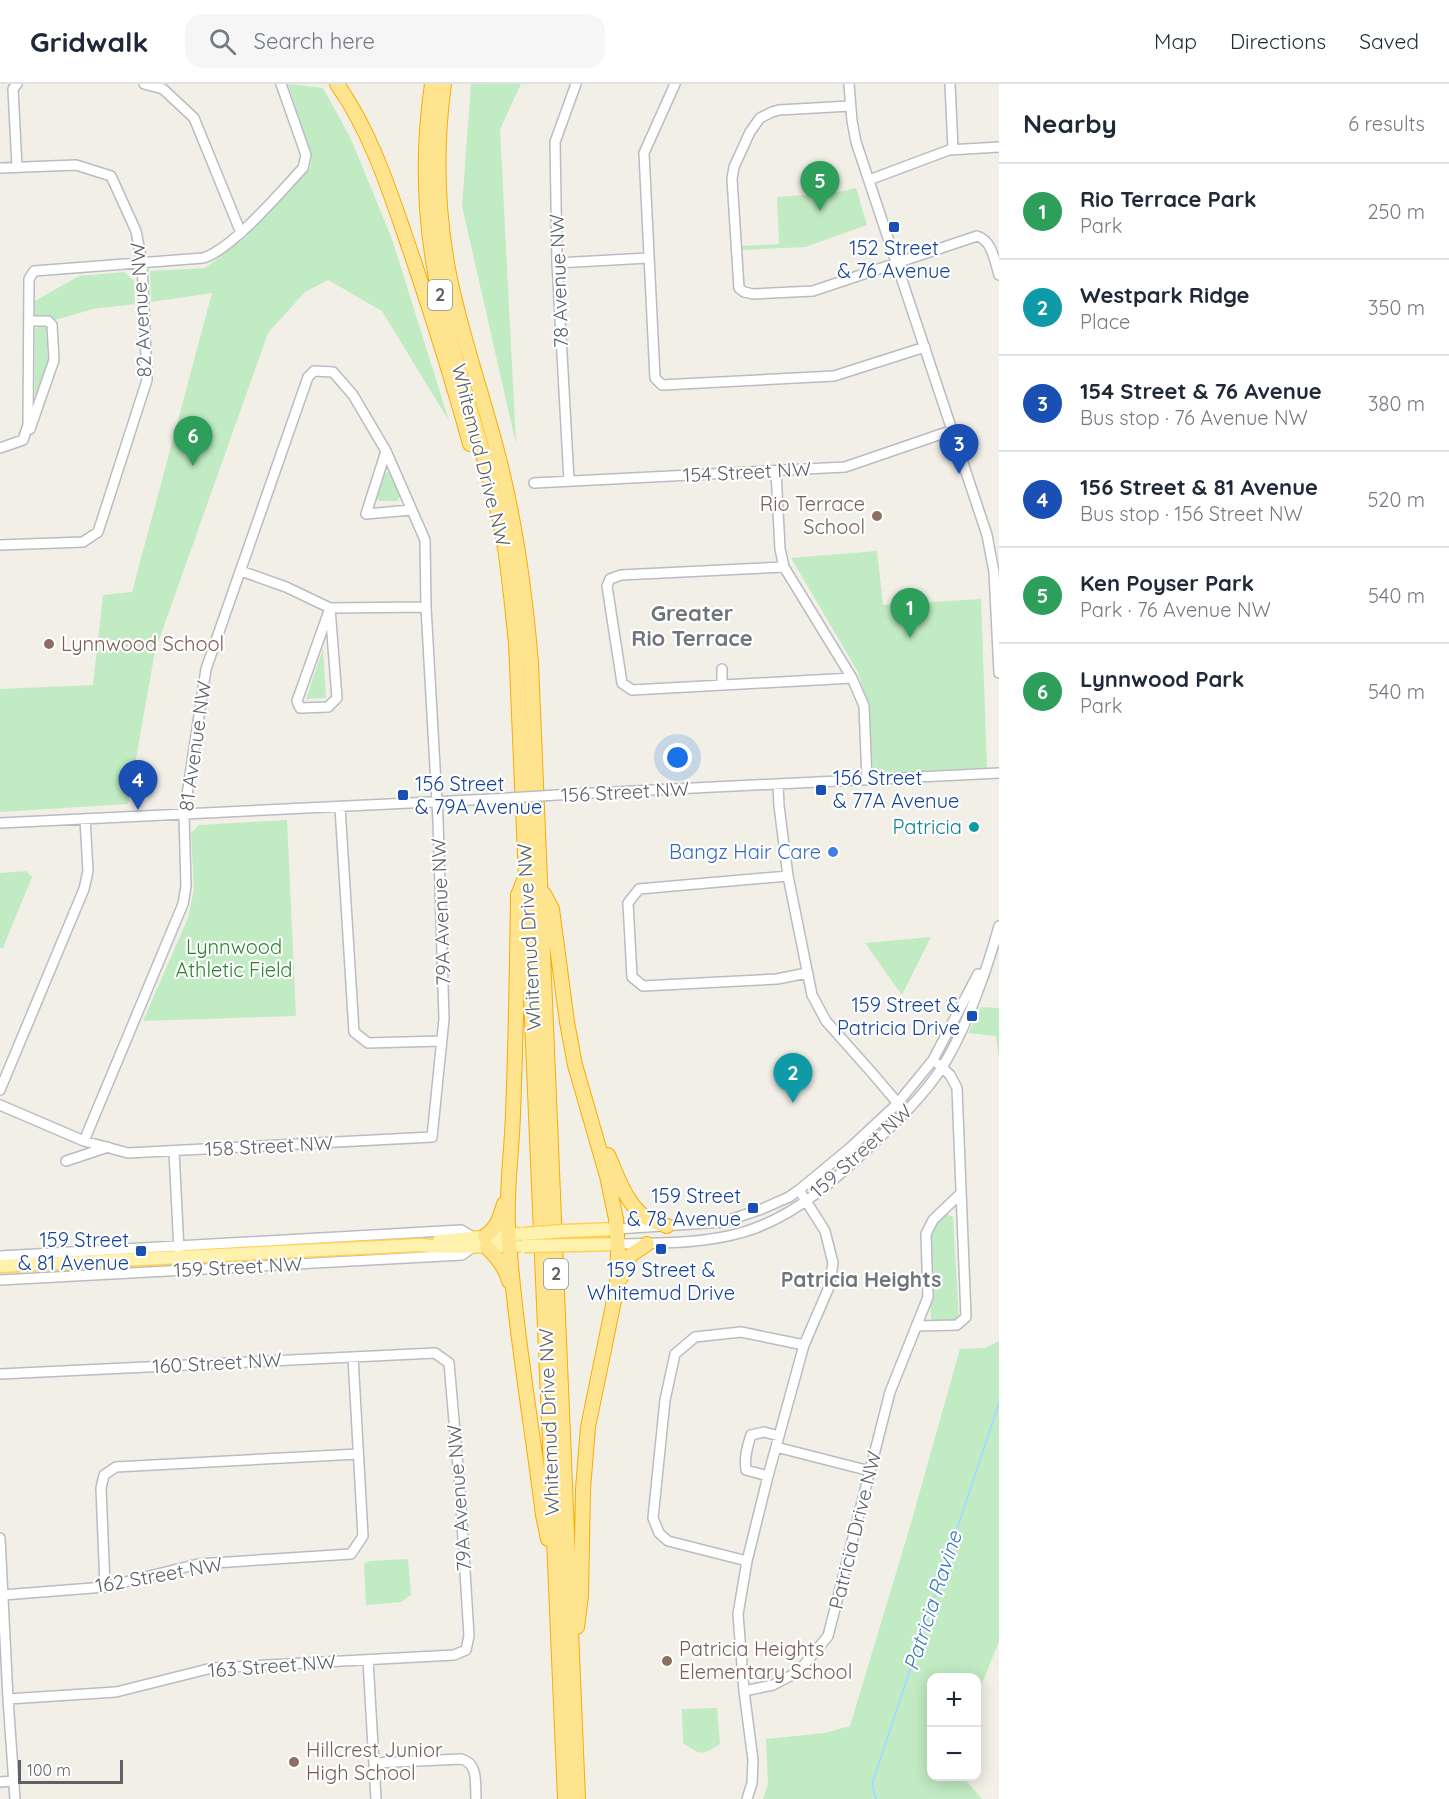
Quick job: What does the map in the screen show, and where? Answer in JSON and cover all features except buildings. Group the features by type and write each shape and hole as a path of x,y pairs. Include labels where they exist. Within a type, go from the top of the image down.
{"highway":[{"path":"337,84 362,125 399,217 448,365 480,482 495,501"},
{"name":"Whitemud Drive NW","path":"432,84 425,154 431,248 445,314 495,501 509,572 516,643 565,1799"},
{"name":"Whitemud Drive NW","path":"444,84 438,155 445,246 459,313 506,485 518,545 531,663 578,1799"},
{"path":"514,1307 517,1240 508,1191 514,1086 518,896 527,874"},
{"path":"541,889 552,909 567,1022 616,1219 617,1286 588,1427 583,1490 580,1606 572,1658"},
{"path":"582,1089 608,1155 636,1210 646,1218 667,1227"},
{"path":"508,1191 497,1224 479,1242 493,1253 507,1275 514,1307 543,1515 556,1570"},
{"path":"617,1286 631,1255 647,1244"}],"main road":[{"name":"159 Street NW","path":"0,1266 179,1251 420,1245 444,1239 479,1242 517,1240 575,1231 616,1229"},
{"name":"159 Street NW","path":"517,1240 576,1245 617,1244"}],"street":[{"path":"0,168 17,167 13,89 17,84"},
{"path":"144,84 163,89 194,118 241,233"},
{"path":"23,440 28,425 29,279 34,271 210,256 217,253 241,233 303,168 306,162 306,155 281,84"},
{"name":"78 Avenue NW","path":"569,481 557,263 555,142 576,84"},
{"path":"675,84 644,153 655,378 662,385 834,376 925,347"},
{"path":"849,84 854,133 990,544 994,572 999,673"},
{"path":"950,84 953,149"},
{"path":"850,106 779,110 760,118 750,132 732,173 737,281 741,291 753,294 813,291 970,238 980,237 988,243 999,275"},
{"path":"869,180 953,149 999,147"},
{"name":"82 Avenue NW","path":"0,545 83,542 98,532 147,380 142,262 136,231 111,176 76,165 17,167"},
{"path":"557,263 648,258"},
{"path":"0,448 23,440 32,427 54,360 52,325 48,321 29,321"},
{"name":"81 Avenue NW","path":"84,1141 183,904 186,886 184,815 206,669 308,377 314,370 333,372"},
{"name":"79A Avenue NW","path":"333,372 353,395 386,451 425,540 444,1019 432,1137"},
{"name":"154 Street NW","path":"534,483 848,466 953,430"},
{"path":"386,451 366,514 411,510"},
{"path":"776,471 780,549 784,567 852,678 864,706 867,780"},
{"path":"784,567 621,575 610,579 607,586 622,683 632,690 852,678"},
{"path":"241,571 286,586 330,608 426,607"},
{"path":"330,608 337,698 328,707 300,708 297,701 330,608"},
{"path":"722,669 722,684"},
{"name":"156 Street NW","path":"0,823 999,773"},
{"path":"778,784 788,876 812,995 826,1021 906,1112"},
{"path":"340,807 354,1032 368,1043 440,1041"},
{"path":"0,1090 84,889 88,871 85,819"},
{"path":"788,876 639,889 628,903 632,977 644,986 777,979 807,973"},
{"name":"159 Street NW","path":"617,1244 702,1240 745,1232 787,1214 839,1176 906,1112 925,1092 942,1068 993,954 999,926"},
{"path":"993,954 999,961"},
{"name":"159 Street NW","path":"616,1229 723,1222 789,1197 851,1147 897,1104 933,1060 971,987 993,954"},
{"path":"917,1326 957,1325 966,1317 957,1088 950,1074 933,1060"},
{"name":"158 Street NW","path":"0,1105 84,1141 128,1153 432,1137"},
{"name":"158 Street NW","path":"66,1161 108,1147"},
{"path":"174,1151 179,1251"},
{"path":"747,1799 752,1784 753,1760 744,1691 738,1614 747,1561 768,1476 804,1345 829,1287 833,1263 825,1231 798,1190"},
{"name":"Patricia Drive NW","path":"744,1691 773,1685 798,1672 828,1636 890,1392 928,1297 926,1234 933,1220 961,1193"},
{"name":"159 Street NW","path":"0,1256 179,1251 461,1230 479,1242 462,1255 0,1280"},
{"path":"747,1561 668,1540 658,1533 653,1518 664,1400 675,1354 695,1337 741,1332 804,1345"},
{"name":"79A Avenue NW","path":"435,1353 449,1363 470,1636 466,1650"},
{"name":"160 Street NW","path":"0,1374 435,1353"},
{"path":"105,1587 101,1488 104,1475 116,1467 358,1454 353,1357"},
{"path":"768,1476 746,1470 747,1448 751,1436 764,1432 779,1436"},
{"path":"776,1447 870,1471"},
{"name":"162 Street NW","path":"3,1594 105,1587 198,1564 351,1554 363,1536 358,1454"},
{"path":"0,1538 15,1799"},
{"name":"163 Street NW","path":"8,1699 116,1692 213,1668 454,1655 466,1650"},
{"path":"368,1660 376,1799"},
{"path":"375,1763 461,1759 471,1763 476,1799"},
{"path":"0,1782 13,1781"}],"green space":[{"path":"288,84 323,88 350,137 392,239 449,421 382,311 328,280 305,292 268,333 155,651 128,804 0,812 0,689 93,685 103,595 132,592 212,293 151,302 150,271 205,268 245,238 310,168 312,157"},
{"path":"471,84 521,84 500,129 516,444 462,206"},
{"path":"856,188 867,225 805,247 742,250 742,246 779,244 777,197 834,193"},
{"path":"124,272 134,281 135,304 93,309 55,320 49,317 34,318 33,302 79,276"},
{"path":"39,325 46,328 48,360 35,400 35,329"},
{"path":"384,473 393,473 401,495 397,501 379,501 376,496"},
{"path":"877,551 883,605 981,599 987,768 873,773 869,710 858,672 791,558"},
{"path":"323,649 326,698 306,699"},
{"name":"Lynnwood Athletic Field","path":"287,820 296,1016 143,1021 188,918 194,889 191,833 199,825"},
{"path":"26,871 32,877 3,948 0,948 0,873"},
{"path":"931,937 902,995 865,943"},
{"path":"981,1007 999,1008 999,1057 996,1036 968,1033"},
{"path":"946,1213 953,1217 959,1319 955,1323 936,1322 931,1319 929,1239 933,1228"},
{"path":"999,1341 999,1641 981,1686 981,1673 927,1673 927,1781 966,1781 982,1799 763,1799 768,1784 766,1739 825,1733 850,1726 960,1349 985,1348"},
{"path":"408,1559 411,1595 401,1602 366,1605 364,1564 369,1561"},
{"path":"717,1708 720,1744 701,1753 683,1743 682,1709"}],"waterway":[{"name":"Patricia Ravine","path":"876,1799 872,1784 999,1403"}],"place":[{"name":"Ken Poyser Park","path":"820,211"},
{"name":"152 Street & 76 Avenue","path":"894,227"},
{"name":"Lynnwood Park","path":"193,466"},
{"name":"154 Street & 76 Avenue","path":"959,474"},
{"name":"Rio Terrace School","path":"877,516"},
{"name":"Rio Terrace Park","path":"910,638"},
{"name":"Lynnwood School","path":"49,644"},
{"name":"156 Street & 77A Avenue","path":"821,790"},
{"name":"156 Street & 79A Avenue","path":"403,795"},
{"name":"156 Street & 81 Avenue","path":"138,810"},
{"name":"Patricia","path":"974,827"},
{"name":"Bangz Hair Care","path":"833,852"},
{"name":"159 Street & Patricia Drive","path":"972,1016"},
{"name":"Westpark Ridge","path":"793,1103"},
{"name":"159 Street & 78 Avenue","path":"753,1208"},
{"name":"159 Street & Whitemud Drive","path":"661,1249"},
{"name":"159 Street & 81 Avenue","path":"141,1251"},
{"name":"Patricia Heights Elementary School","path":"667,1661"},
{"name":"Hillcrest Junior High School","path":"294,1762"}],"district":[{"name":"Greater Rio Terrace","path":"692,626"},
{"name":"Patricia Heights","path":"861,1280"}]}
